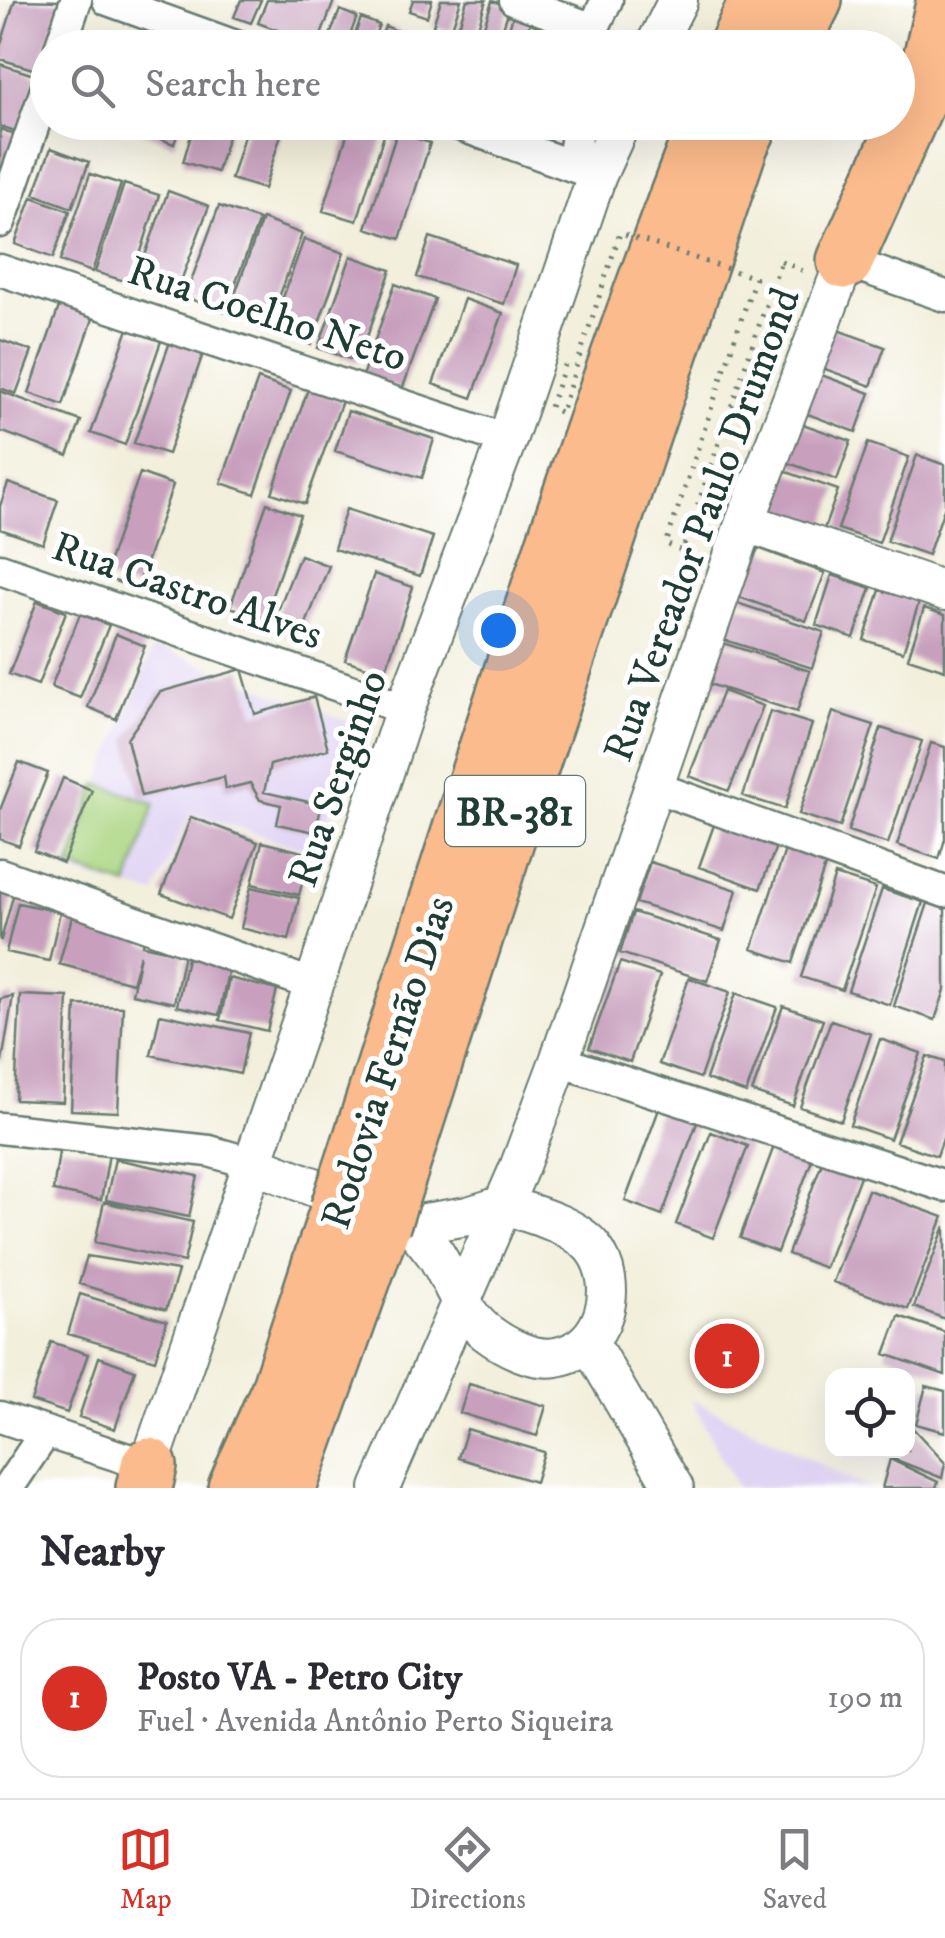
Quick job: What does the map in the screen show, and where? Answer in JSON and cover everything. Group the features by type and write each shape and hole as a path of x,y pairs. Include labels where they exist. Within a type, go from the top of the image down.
{"highway":[{"path":"744,30 758,0"},
{"path":"799,30 814,0"},
{"path":"915,105 926,80 945,0"},
{"name":"Rodovia Fernão Dias","path":"288,1488 377,1220 377,1164 554,550 656,251 699,140"},
{"name":"Rodovia Fernão Dias","path":"377,1164 515,812 743,140"},
{"path":"845,262 899,140"},
{"name":"Rodovia Fernão Dias","path":"236,1488 278,1392 377,1220"}],"street":[{"path":"66,30 76,0"},
{"path":"108,0 191,30"},
{"path":"516,0 576,30"},
{"path":"595,30 607,0"},
{"path":"663,30 678,0"},
{"path":"0,222 30,136"},
{"path":"501,140 585,170 581,140"},
{"name":"Rua Serginho","path":"146,1477 405,709 508,440 585,170 608,140"},
{"path":"845,262 945,296"},
{"name":"Rua Vereador Paulo Drumond","path":"380,1488 504,1205 559,1062 745,522 845,262"},
{"name":"Rua Coelho Neto","path":"0,270 508,440"},
{"path":"745,522 945,591"},
{"name":"Rua Castro Alves","path":"0,569 405,709"},
{"path":"652,786 945,892"},
{"path":"0,874 314,985"},
{"path":"559,1062 945,1186"},
{"path":"0,1128 209,1151 251,1163 377,1220 436,1255 460,1300 484,1330 520,1352 556,1357 589,1342 608,1302 608,1277 592,1248 580,1237 542,1217 504,1205 468,1216 377,1220"},
{"path":"589,1342 674,1488"},
{"path":"0,1417 146,1477"},
{"path":"8,1488 45,1434"}],"path":[{"path":"565,365 550,407 562,412 620,233 755,278 666,544 682,551 781,261"}],"shaded area":[{"path":"154,646 364,728 314,852 190,813 155,894 65,870"},
{"path":"691,1399 868,1488 737,1488"}],"green space":[{"path":"97,784 155,803 128,886 70,867"}],"building":[{"path":"15,0 61,1 52,30 30,30 30,68 0,59"},
{"path":"241,0 261,0 251,23 234,17"},
{"path":"267,0 334,1 323,30 277,30 258,23"},
{"path":"413,0 432,0 427,17 409,11"},
{"path":"441,0 461,0 451,30 433,26"},
{"path":"467,0 486,0 477,30 458,30"},
{"path":"492,1 510,6 502,30 483,30"},
{"path":"515,9 532,14 528,30 509,30"},
{"path":"340,10 357,17 352,30 332,30"},
{"path":"361,18 379,25 377,30 357,30"},
{"path":"538,18 556,23 554,30 534,30"},
{"path":"0,64 30,74 30,97 18,132 0,126"},
{"path":"0,129 17,135 0,180"},
{"path":"190,140 227,140 217,172 183,162"},
{"path":"243,140 279,140 264,189 231,179"},
{"path":"345,140 382,140 357,221 323,211"},
{"path":"394,140 430,143 400,239 366,228"},
{"path":"51,148 89,162 72,208 34,194"},
{"path":"90,174 121,184 92,272 60,261"},
{"path":"124,184 159,195 131,283 95,272"},
{"path":"168,191 209,206 175,297 135,283"},
{"path":"32,197 70,211 53,258 15,244"},
{"path":"219,206 259,220 225,312 185,297"},
{"path":"262,219 302,234 269,325 229,311"},
{"path":"430,237 516,265 504,304 417,277"},
{"path":"304,239 344,253 311,345 271,331"},
{"path":"351,256 391,270 358,362 318,348"},
{"path":"395,284 435,299 402,390 362,376"},
{"path":"464,299 503,313 472,398 433,384"},
{"path":"61,301 95,313 63,405 29,393"},
{"path":"832,328 885,347 871,386 817,366"},
{"path":"128,329 161,341 125,445 91,433"},
{"path":"171,339 204,351 168,454 134,443"},
{"path":"0,340 32,351 16,394 0,388"},
{"path":"816,373 870,393 856,432 802,412"},
{"path":"258,379 291,391 255,494 221,483"},
{"path":"308,389 342,401 305,504 272,493"},
{"path":"0,391 81,421 68,456 0,431"},
{"path":"348,411 434,439 422,478 335,451"},
{"path":"797,422 851,441 837,480 783,461"},
{"path":"868,443 909,457 879,543 838,529"},
{"path":"917,455 945,465 945,506 928,555 887,541"},
{"path":"784,471 838,490 824,529 770,510"},
{"path":"140,473 173,485 137,589 103,577"},
{"path":"8,483 58,500 43,544 0,529 0,506"},
{"path":"267,503 300,515 264,618 230,607"},
{"path":"346,509 433,537 420,576 334,549"},
{"path":"758,548 825,573 806,621 739,597"},
{"path":"300,555 329,566 300,639 271,628"},
{"path":"374,574 413,587 385,673 345,660"},
{"path":"832,575 871,588 854,638 816,625"},
{"path":"880,590 919,602 903,652 864,640"},
{"path":"37,601 66,612 38,685 9,674"},
{"path":"737,603 824,632 812,668 725,640"},
{"path":"924,608 945,615 945,670 908,658"},
{"path":"80,614 109,625 80,698 51,687"},
{"path":"116,634 145,646 116,719 88,707"},
{"path":"723,643 810,671 797,712 709,684"},
{"path":"242,669 255,714 314,697 328,749 270,765 264,792 322,805 315,832 277,824 281,805 260,800 250,783 226,789 224,777 141,796 127,739 160,692"},
{"path":"723,691 763,706 729,791 689,776"},
{"path":"770,711 812,724 785,809 743,796"},
{"path":"833,712 874,725 840,827 799,814"},
{"path":"881,728 922,741 888,844 848,831"},
{"path":"931,743 945,747 945,839 939,859 897,845"},
{"path":"19,762 48,773 19,846 0,839 0,810"},
{"path":"63,778 92,790 63,863 34,851"},
{"path":"191,817 258,842 229,919 161,894"},
{"path":"715,822 777,844 760,889 699,867"},
{"path":"262,842 310,854 299,895 252,884"},
{"path":"786,847 827,860 793,963 752,949"},
{"path":"650,862 737,890 724,931 636,903"},
{"path":"835,875 876,888 842,990 801,977"},
{"path":"0,885 15,889 1,940 0,940"},
{"path":"251,887 299,898 289,940 241,928"},
{"path":"882,889 923,902 890,1005 848,991"},
{"path":"18,903 60,912 49,961 6,952"},
{"path":"928,903 945,909 945,990 935,1020 894,1006"},
{"path":"633,912 721,940 707,981 620,953"},
{"path":"72,917 144,935 142,945 184,954 174,1003 132,994 140,955 132,983 59,964"},
{"path":"187,958 229,967 219,1015 177,1006"},
{"path":"620,962 660,975 630,1062 589,1048"},
{"path":"229,978 277,990 267,1031 220,1020"},
{"path":"689,978 730,992 700,1078 659,1064"},
{"path":"736,993 777,1007 746,1093 706,1079"},
{"path":"20,995 68,997 63,1102 15,1100"},
{"path":"13,996 2,1062 0,1062 0,999"},
{"path":"76,1005 123,1007 118,1112 71,1110"},
{"path":"783,1006 823,1020 793,1106 752,1092"},
{"path":"160,1014 249,1033 240,1074 151,1055"},
{"path":"831,1020 871,1034 841,1121 800,1107"},
{"path":"880,1039 921,1053 890,1139 850,1125"},
{"path":"927,1056 945,1062 945,1133 937,1156 896,1142"},
{"path":"659,1109 697,1123 662,1215 625,1201"},
{"path":"711,1132 748,1146 713,1238 676,1224"},
{"path":"60,1146 109,1154 101,1200 53,1191"},
{"path":"774,1146 812,1160 777,1252 740,1238"},
{"path":"115,1159 198,1176 189,1217 106,1200"},
{"path":"822,1162 860,1176 825,1268 788,1254"},
{"path":"868,1190 943,1217 908,1309 833,1282"},
{"path":"104,1202 193,1222 184,1262 95,1242"},
{"path":"945,1226 945,1319 914,1307"},
{"path":"87,1256 178,1271 166,1310 79,1284"},
{"path":"80,1294 167,1321 155,1360 68,1334"},
{"path":"899,1316 945,1332 945,1375 885,1354"},
{"path":"51,1342 88,1354 67,1413 31,1401"},
{"path":"99,1357 135,1370 115,1429 79,1417"},
{"path":"469,1384 546,1406 537,1436 460,1413"},
{"path":"926,1386 945,1391 945,1432 916,1424"},
{"path":"467,1429 544,1452 535,1482 458,1458"},
{"path":"915,1431 945,1463 942,1478 891,1458 915,1458"},
{"path":"890,1459 938,1482 936,1488 882,1488"}],"place":[{"name":"Posto VA - Petro City","path":"727,1356"}]}
